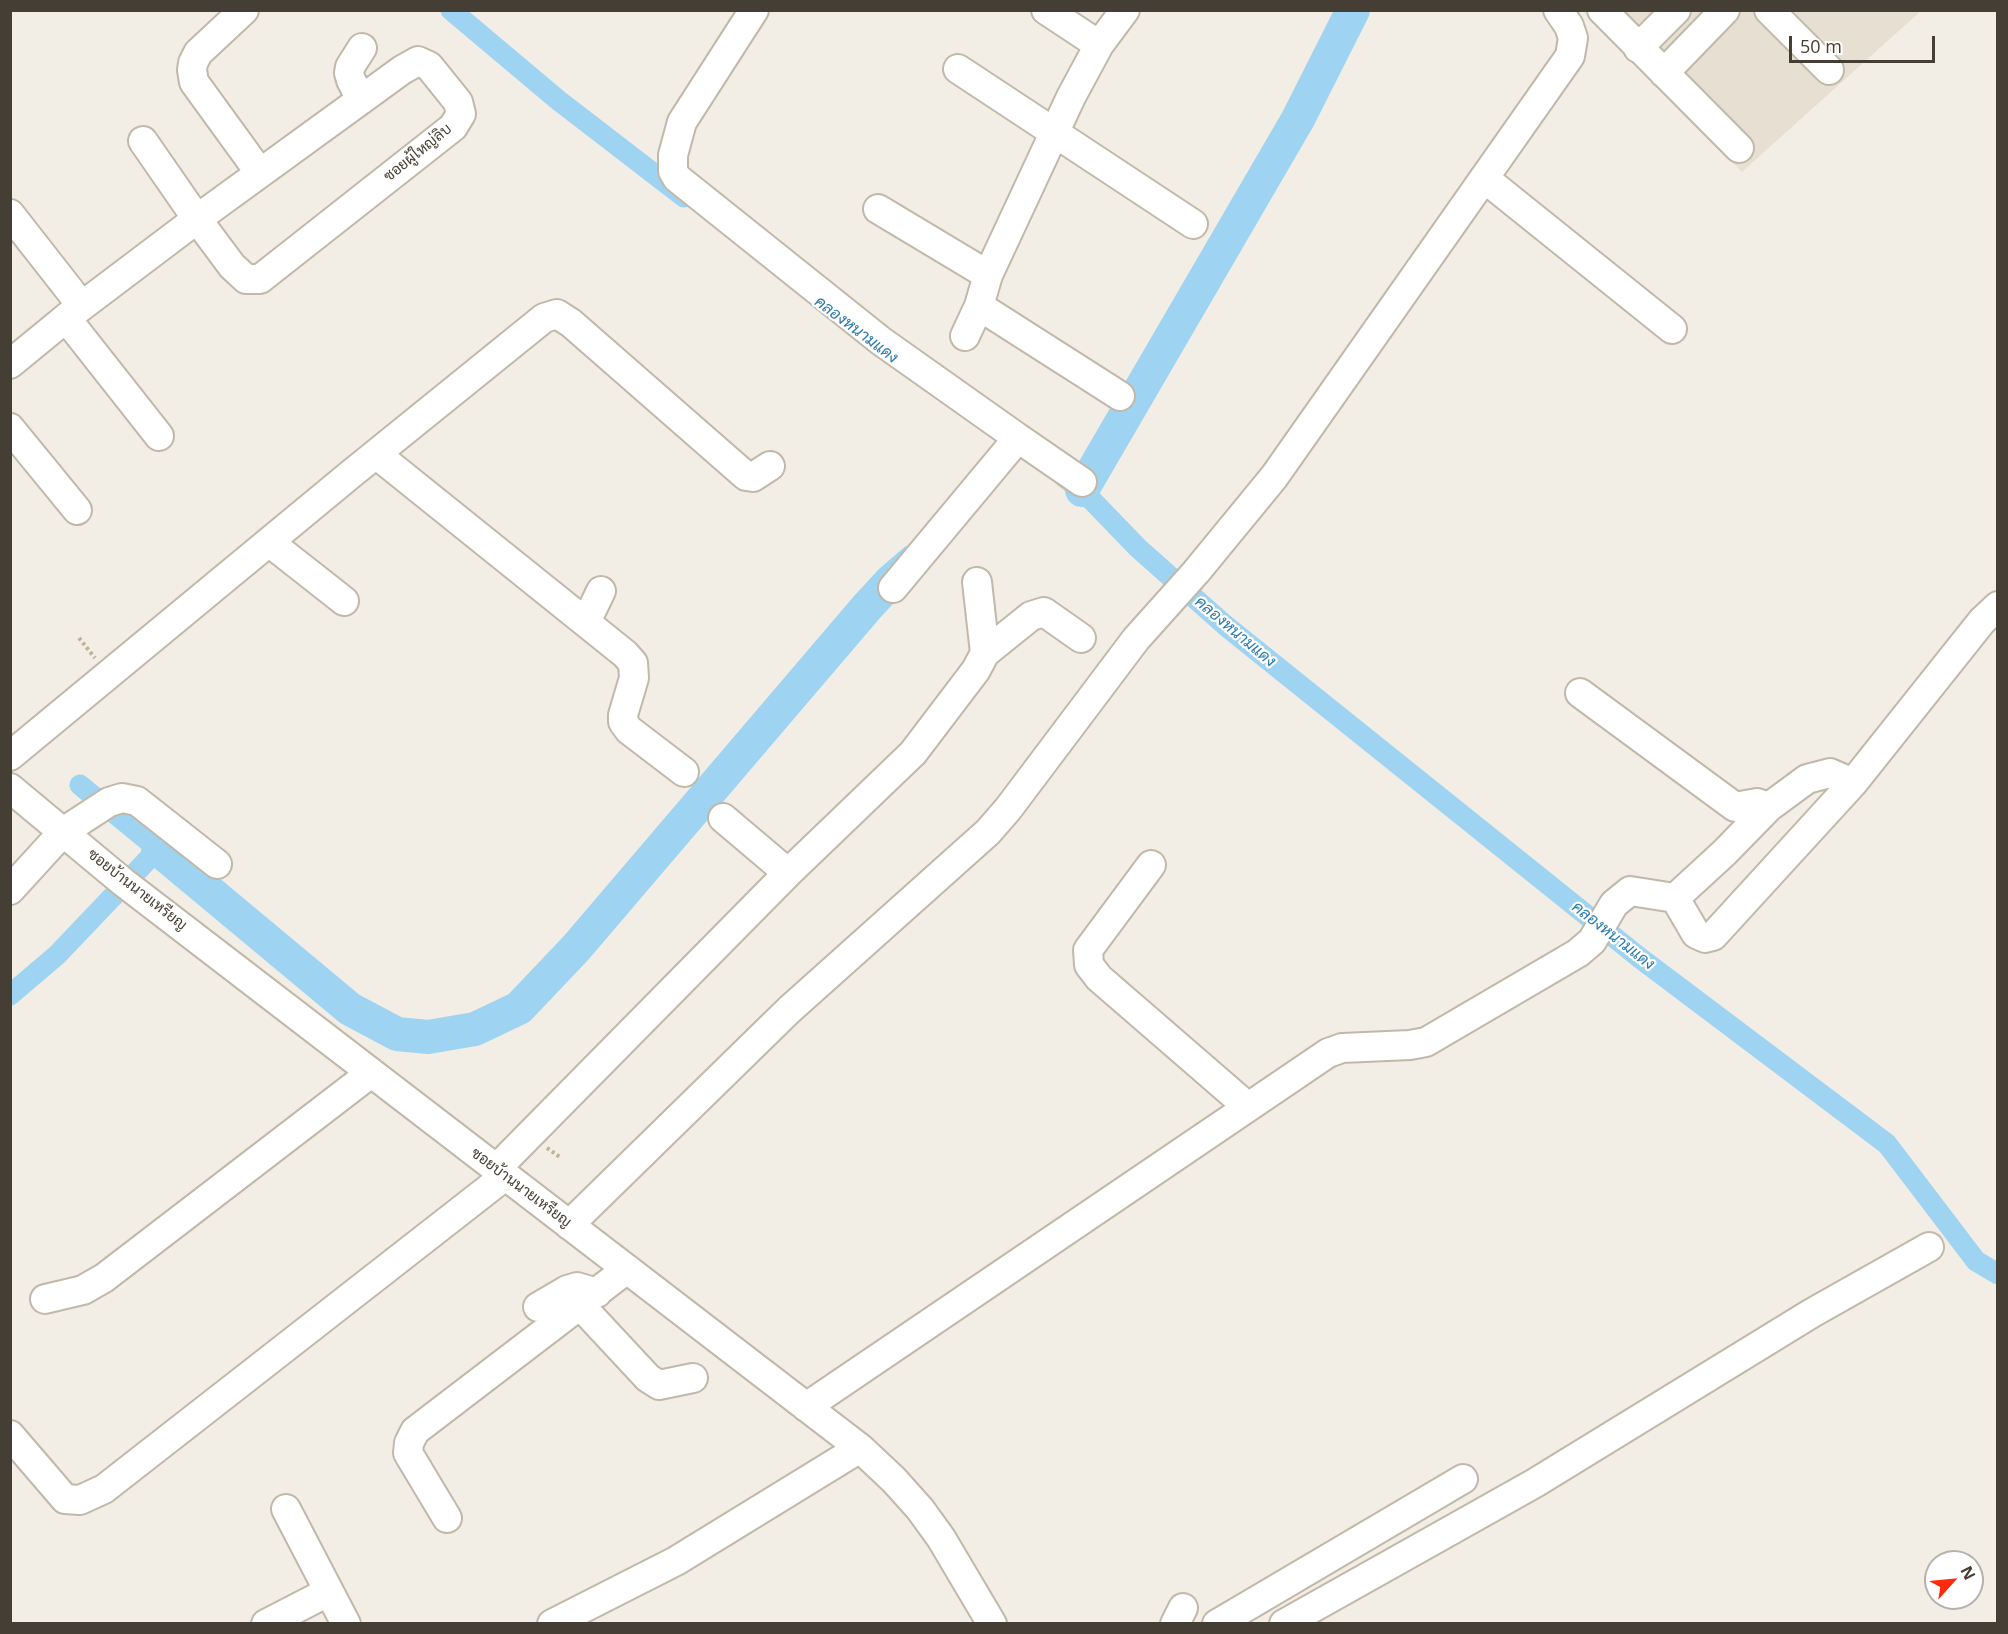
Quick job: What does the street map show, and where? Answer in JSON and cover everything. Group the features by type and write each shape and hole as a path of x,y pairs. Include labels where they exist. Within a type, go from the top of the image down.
{"street":[{"path":"244,10 198,53 192,70 194,82 260,173"},
{"path":"754,10 682,122 672,155 673,171 677,177 1012,446 1082,482"},
{"path":"1046,10 1099,45"},
{"path":"965,336 979,306 988,275 1053,133 1099,45 1125,10"},
{"path":"569,1225 789,1010 988,832 1008,809 1136,639 1196,572 1274,477 1570,56 1573,38 1569,26 1558,10"},
{"path":"1602,10 1739,148"},
{"path":"1638,48 1676,10"},
{"path":"1664,73 1725,10"},
{"path":"1769,10 1829,70"},
{"path":"361,100 349,73 350,67 362,48"},
{"name":"ซอยผู้ใหญ่ลิบ","path":"10,364 74,312 197,219 402,70 418,61 429,66 458,102 461,114 453,127 260,279 246,279 232,266 197,219"},
{"path":"958,69 1193,224"},
{"path":"143,141 197,219"},
{"path":"1484,178 1672,329"},
{"path":"878,209 988,275"},
{"path":"10,214 159,436"},
{"path":"979,306 1120,396"},
{"path":"10,756 544,318 556,314 571,323 746,476 753,477 770,466"},
{"path":"10,428 77,510"},
{"path":"893,588 1012,446"},
{"path":"376,454 625,654 633,663 634,678 622,716 623,722 629,730 684,772"},
{"path":"269,542 345,601"},
{"path":"977,582 985,653"},
{"path":"586,622 601,591"},
{"path":"1675,898 1696,934 1705,938 1713,936 1853,783 1982,621 1998,606"},
{"path":"10,1435 65,1499 80,1500 104,1489 501,1173 788,873 913,753 976,670 985,653 1031,616 1044,612 1081,638"},
{"path":"1580,693 1735,807 1757,803 1769,807"},
{"path":"1675,898 1769,807 1807,780 1830,773 1853,783"},
{"name":"ซอยบ้านนายเหรียญ","path":"10,788 123,882 860,1448 920,1509 941,1538 992,1623"},
{"path":"10,890 63,832 109,802 122,798 137,801 217,864"},
{"path":"723,818 788,873"},
{"path":"1151,865 1088,950 1089,965 1099,978 1248,1107"},
{"path":"806,1407 1328,1053 1342,1048 1410,1045 1426,1042 1578,953 1592,941 1614,904 1630,891 1675,898"},
{"path":"45,1299 83,1290 104,1278 370,1073"},
{"path":"1284,1623 1535,1483 1802,1319 1929,1247"},
{"path":"447,1518 408,1453 409,1443 415,1431 627,1269"},
{"path":"538,1307 567,1290 578,1287 648,1378 659,1385 693,1378"},
{"path":"552,1623 676,1561 860,1448"},
{"path":"1217,1623 1463,1479"},
{"path":"286,1509 346,1623"},
{"path":"266,1623 328,1592"}],"shaded area":[{"path":"1583,11 1921,11 1742,172"}],"waterway":[{"name":"คลองหนามแดง","path":"451,10 558,100 684,197"},
{"path":"1082,490 1298,119 1353,10"},
{"name":"คลองหนามแดง","path":"1064,477 1082,490 1138,548 1226,626 1640,958 1887,1144 1976,1261 1998,1274"},
{"path":"158,849 350,1009 397,1034 428,1037 475,1029 519,1008 576,948 867,607 891,581 913,562"},
{"path":"10,995 57,955 158,849 80,785"}]}
